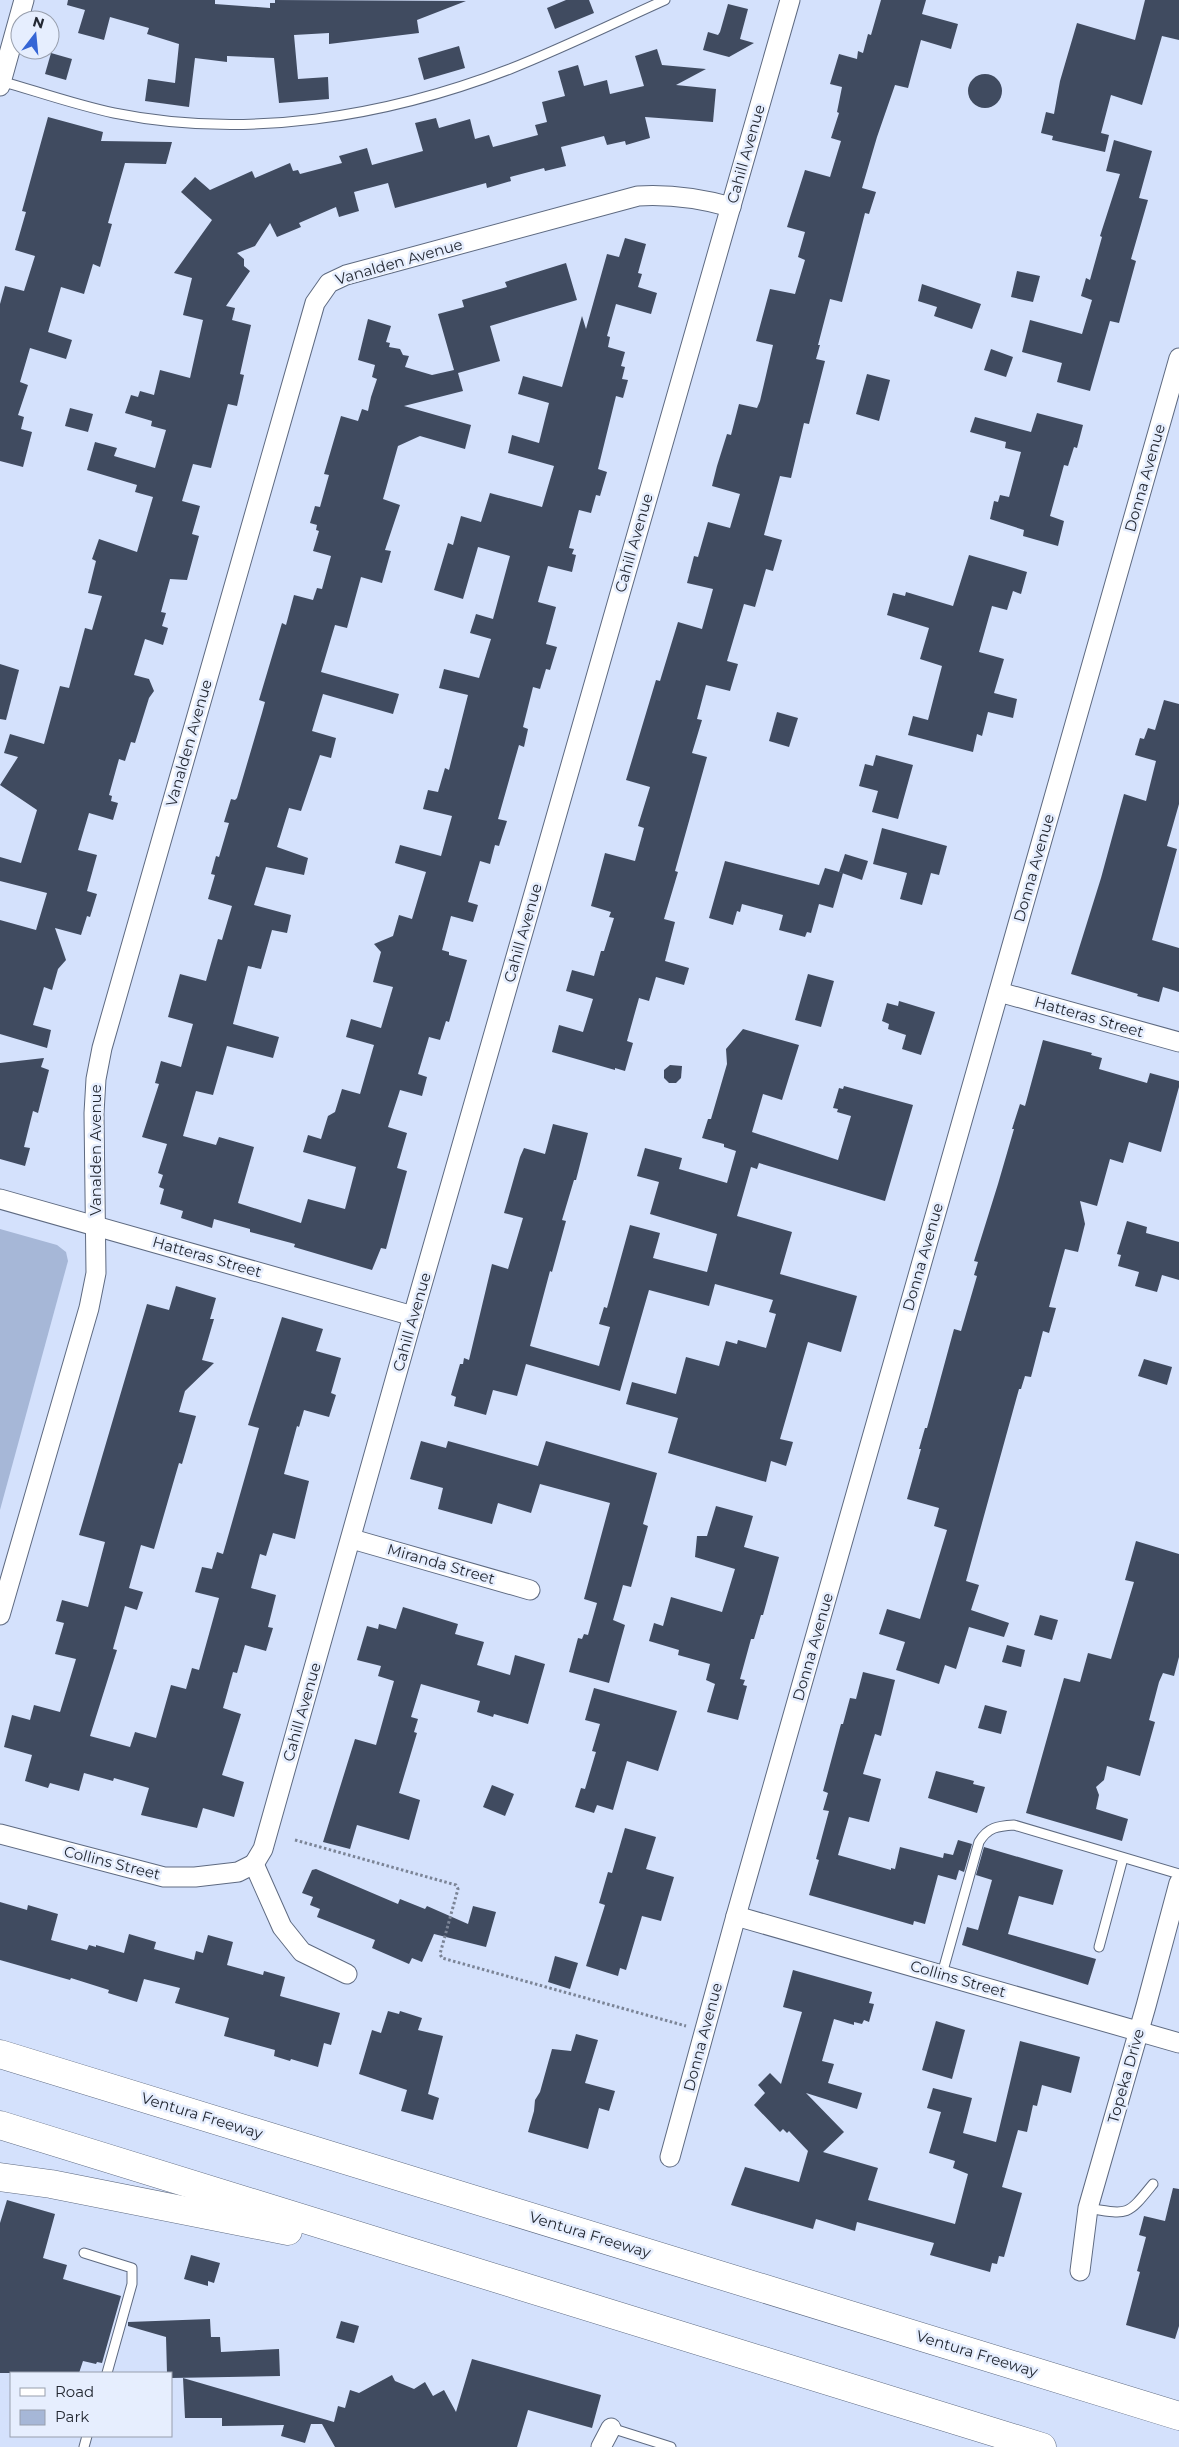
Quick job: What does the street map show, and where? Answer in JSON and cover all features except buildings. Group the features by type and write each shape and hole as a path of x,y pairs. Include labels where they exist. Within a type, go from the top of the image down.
{"highway":[{"name":"Ventura Freeway","path":"0,2054 1179,2416"},
{"path":"0,2125 1042,2447"},
{"path":"0,2177 51,2184 432,2259"}],"street":[{"path":"1,84 24,0"},
{"name":"Cahill Avenue","path":"254,1864 263,1849 352,1539 413,1316 789,0"},
{"name":"Vanalden Avenue","path":"0,1615 89,1308 96,1273 94,1113 96,1079 102,1048 315,303 328,283 346,275 638,196 667,194 697,198 731,207"},
{"name":"Donna Avenue","path":"670,2157 736,1916 1179,358"},
{"name":"Hatteras Street","path":"999,992 1179,1042"},
{"name":"Hatteras Street","path":"0,1199 413,1316"},
{"name":"Miranda Street","path":"352,1539 530,1590"},
{"name":"Collins Street","path":"0,1834 164,1877 194,1877 238,1872 254,1864"},
{"path":"254,1864 282,1927 302,1952 347,1974"},
{"name":"Topeka Drive","path":"1080,2271 1088,2208 1139,2032 1179,1883"},
{"name":"Collins Street","path":"736,1916 1179,2043"},
{"path":"601,2447 611,2428"}],"lane":[{"path":"1,84 114,113 175,122 268,124 355,114 434,94 510,69 665,0"},
{"path":"942,1974 979,1842 985,1832 997,1826 1014,1825 1179,1874"},
{"path":"1099,1947 1123,1858"},
{"path":"1088,2208 1126,2213 1133,2209 1153,2184"},
{"path":"84,2253 132,2268 132,2284 107,2372"},
{"path":"611,2428 671,2447"}],"path":[{"path":"295,1840 456,1885 458,1889 440,1954 442,1958 704,2031"}],"green space":[{"path":"0,1229 57,1245 66,1252 68,1261 0,1510"}]}
